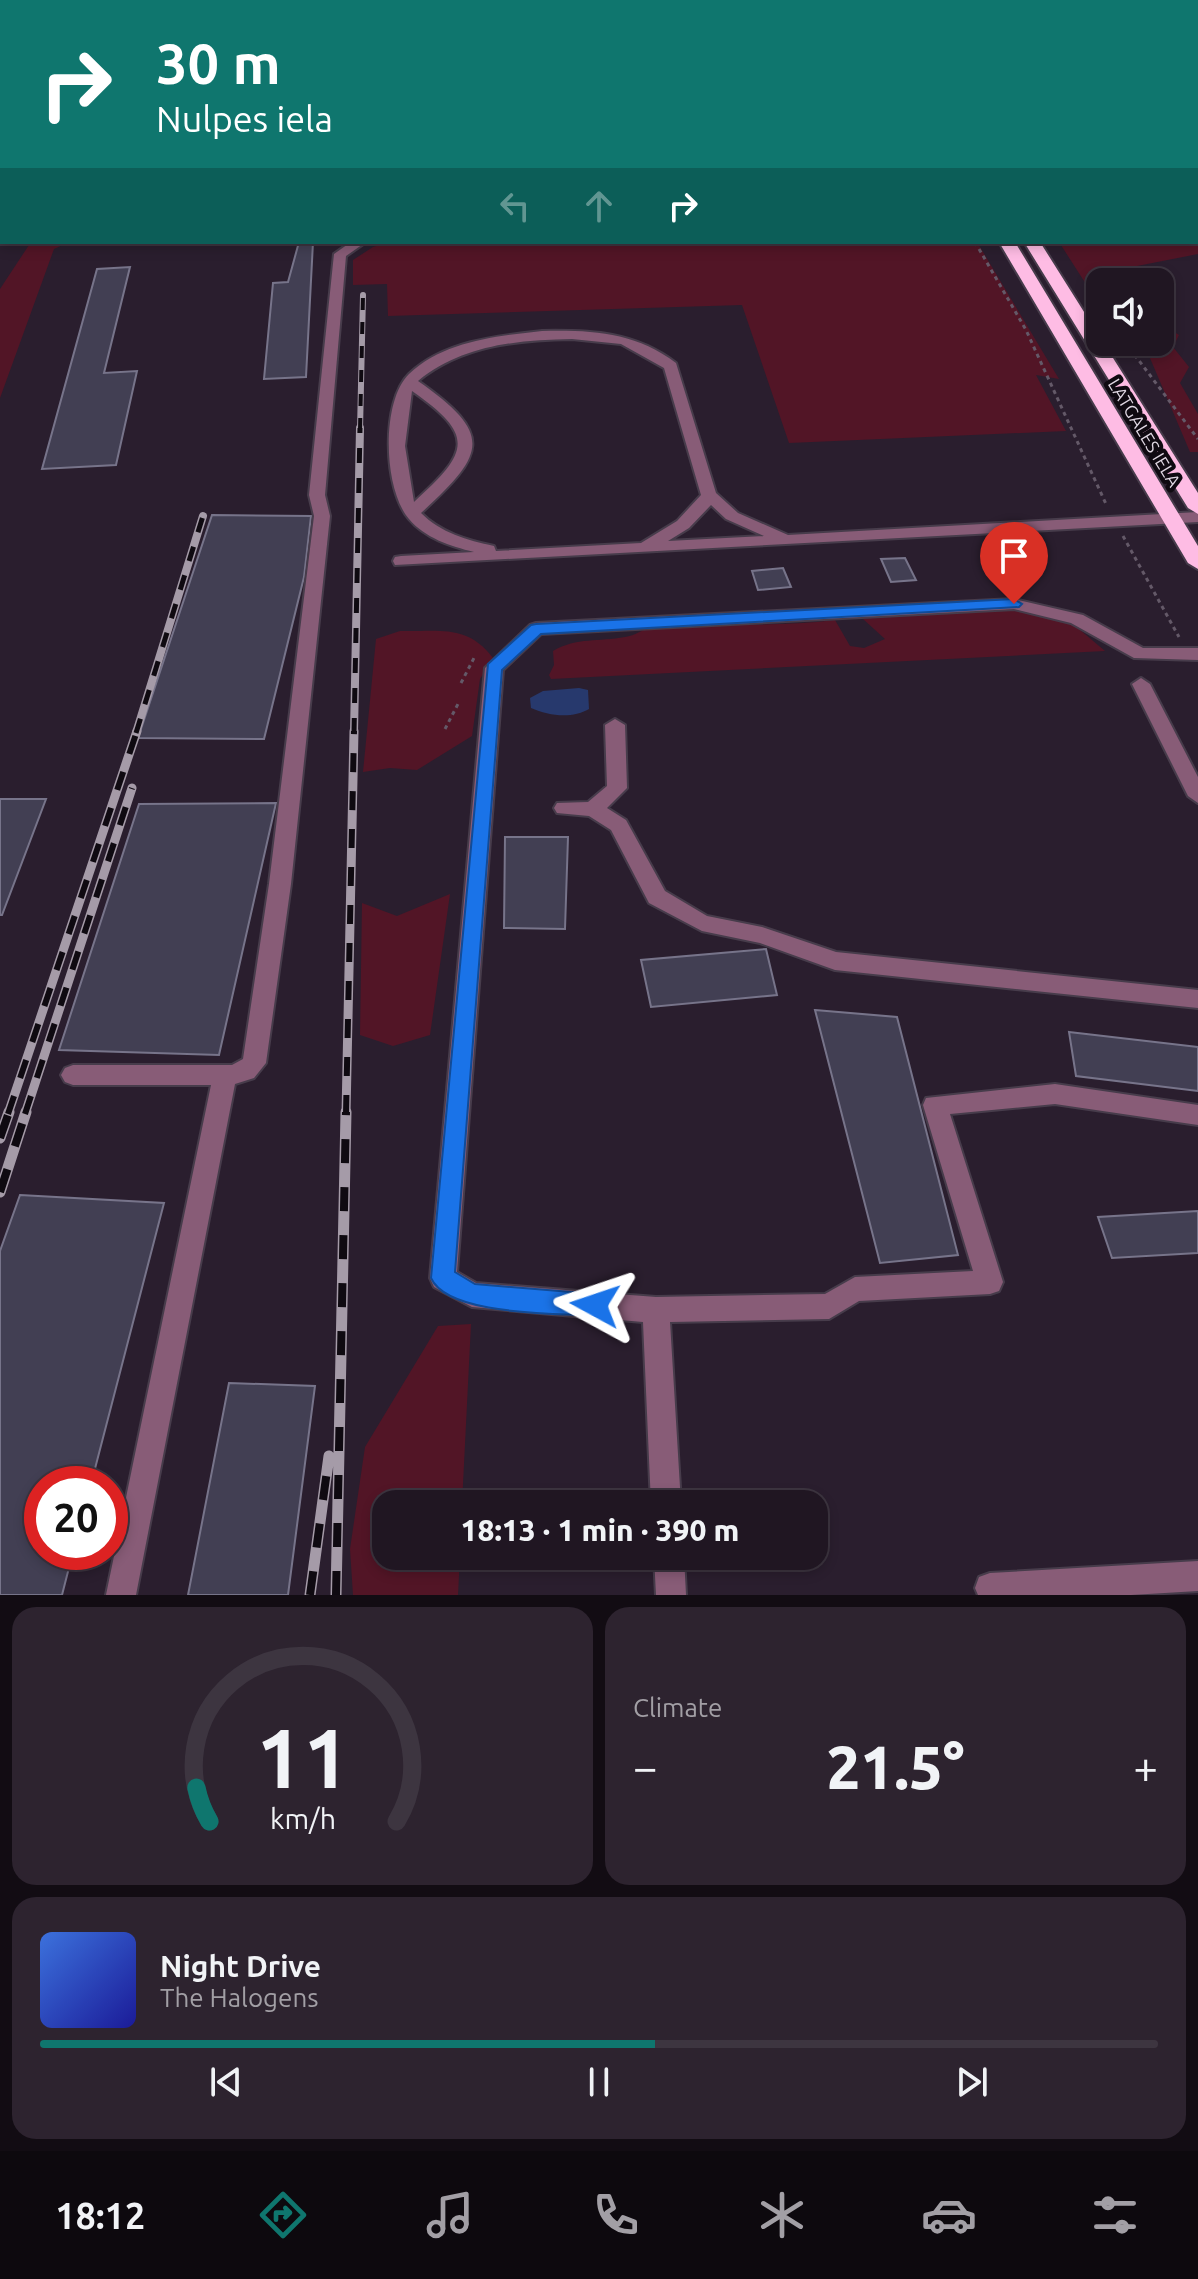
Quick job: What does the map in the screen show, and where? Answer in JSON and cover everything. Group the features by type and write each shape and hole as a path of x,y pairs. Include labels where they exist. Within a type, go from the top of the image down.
{"highway":[{"name":"LATGALES IELA","path":"1008,244 1198,563"},
{"name":"LATGALES IELA","path":"1033,244 1198,508"}],"street":[{"path":"73,1075 225,1075 246,1071 254,1063 280,884 322,516 317,495 340,254 357,244"},
{"path":"516,555 471,547 424,525 412,513 403,498 396,420 400,395 423,367 446,355 485,344 552,337 600,337 642,347 671,366 709,495 732,516 786,540"},
{"path":"409,382 450,411 467,436 468,450 449,477 412,513"},
{"path":"637,548 679,528 699,512 709,495"},
{"path":"401,561 1173,521 1198,517"},
{"path":"1194,654 1140,654 1077,619 1014,604 536,629 494,668 443,1278 472,1295 656,1310 829,1306 855,1289 990,1282 935,1105 1055,1094 1198,1115"},
{"path":"1141,684 1198,796"},
{"path":"593,809 617,788 615,725"},
{"path":"564,808 593,809 619,825 657,897 702,923 762,935 835,961 1198,999"},
{"path":"121,1595 225,1075"},
{"path":"656,1310 665,1490"},
{"path":"670,1570 671,1595"},
{"path":"990,1588 1198,1576"}],"path":[{"path":"976,244 1026,330 1097,489 1194,654"},
{"path":"1136,356 1198,439"},
{"path":"461,683 474,658"},
{"path":"445,729 459,702"}],"shaded area":[{"path":"30,244 65,244 54,249 0,398 0,289"},
{"path":"383,244 978,244 1059,379 1036,375 1066,431 789,443 742,305 388,316 387,284 353,285 353,260"},
{"path":"1060,244 1198,244 1198,254 1132,267 1086,268 1086,284"},
{"path":"1174,348 1189,367 1180,383 1198,414 1198,452 1190,452 1149,356 1174,356"},
{"path":"1020,609 1073,624 1105,651 551,679 549,675 554,665 553,651 579,642 629,636 654,627 835,620 850,646 864,648 885,639 863,619 875,614"},
{"path":"400,631 440,631 463,635 483,647 493,658 480,679 472,736 417,770 390,768 363,772 376,639"},
{"path":"450,894 430,1035 393,1046 360,1035 362,903 397,916"},
{"path":"471,1324 463,1490 372,1490 372,1570 459,1570 458,1595 353,1595 350,1549 365,1447 438,1326"}],"water":[{"path":"588,690 589,709 582,712 560,715 531,708 530,698 543,691"}],"building":[{"path":"298,244 313,244 306,377 264,379 273,283 288,282"},
{"path":"130,267 104,373 137,371 116,465 42,469 97,269"},
{"path":"212,515 311,516 304,577 264,739 138,738"},
{"path":"905,558 916,580 891,582 881,559"},
{"path":"783,568 791,587 758,590 752,571"},
{"path":"0,799 46,799 2,915 0,915"},
{"path":"276,803 219,1055 59,1050 139,804"},
{"path":"505,837 568,837 565,929 504,928"},
{"path":"766,949 777,995 651,1007 641,960"},
{"path":"815,1010 897,1017 958,1255 880,1263"},
{"path":"1069,1032 1198,1047 1198,1091 1076,1076"},
{"path":"20,1195 164,1203 96,1466 24,1466 24,1570 68,1570 62,1595 0,1595 0,1251"},
{"path":"1198,1211 1198,1253 1112,1258 1098,1217"},
{"path":"229,1383 315,1386 288,1595 188,1595"}],"railway":[{"path":"360,430 363,295"},
{"path":"354,733 360,428"},
{"path":"136,733 203,516"},
{"path":"8,1114 137,731"},
{"path":"346,1114 354,731"},
{"path":"25,1114 132,788"},
{"path":"0,1138 9,1112"},
{"path":"0,1192 26,1112"},
{"path":"336,1595 346,1112"},
{"path":"310,1595 329,1456"}],"route":[{"path":"595,1305 472,1295 443,1278 494,668 536,629 1014,604"}]}
